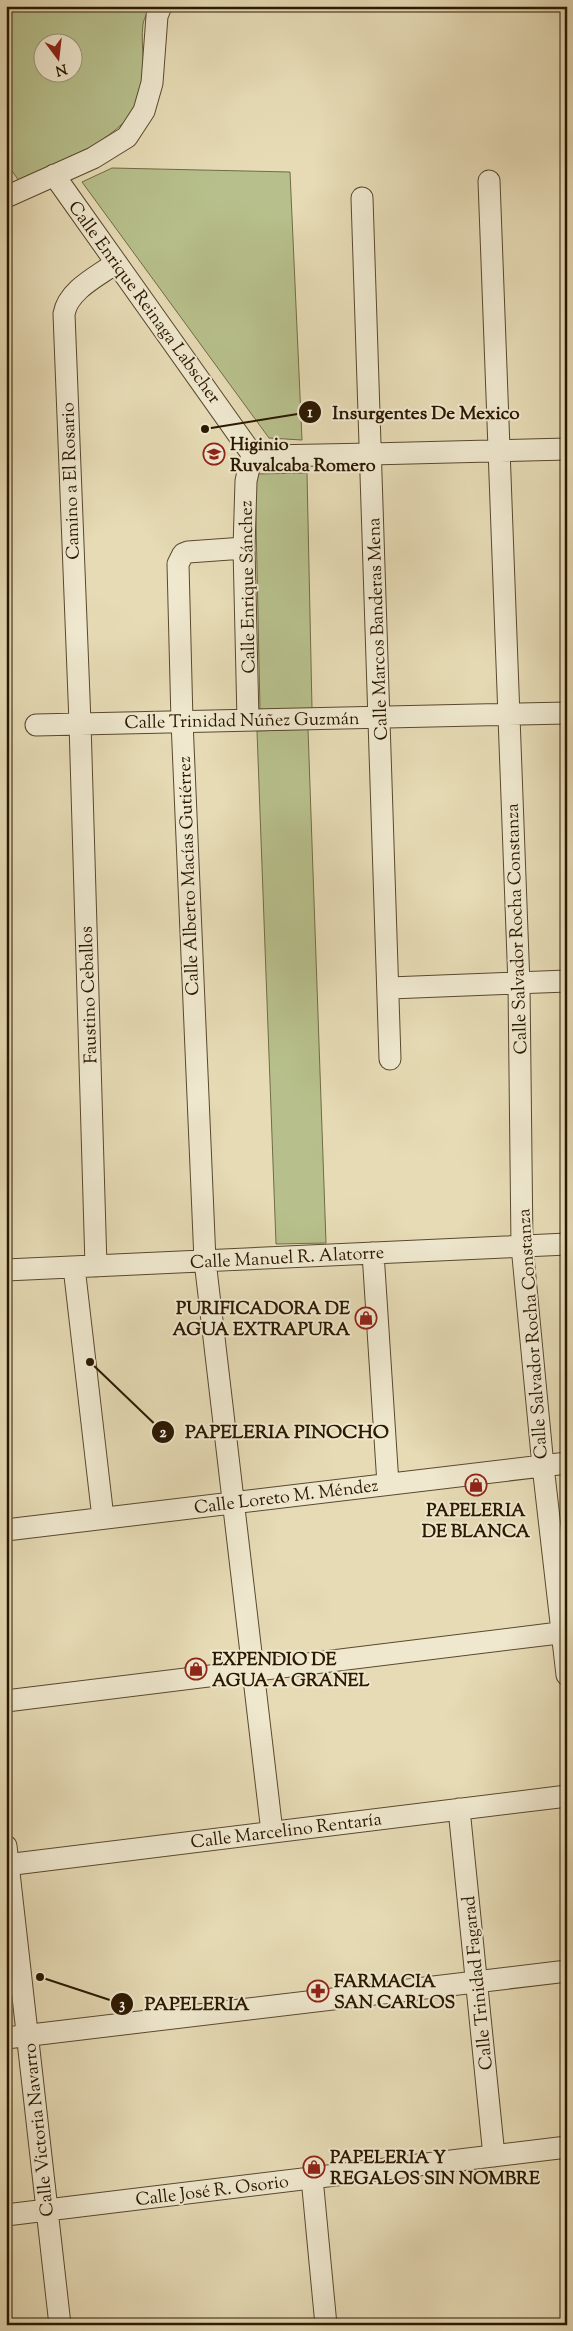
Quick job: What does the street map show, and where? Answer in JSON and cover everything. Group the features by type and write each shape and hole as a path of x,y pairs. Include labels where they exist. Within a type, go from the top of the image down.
{"street":[{"path":"6,197 93,158 127,136 144,111 152,84 157,16 161,6"},
{"name":"Calle Enrique Reinaga Labscher","path":"54,176 252,454"},
{"name":"Calle Salvador Rocha Constanza","path":"489,181 519,985 522,1246 542,1466 564,1632 567,1675"},
{"name":"Calle Marcos Banderas Mena","path":"362,198 390,988 390,1059"},
{"name":"Camino a El Rosario","path":"80,723 64,314 65,306 72,296 116,263"},
{"path":"252,454 270,456 567,448"},
{"name":"Calle Enrique Sánchez","path":"248,720 244,548 246,481 252,454"},
{"name":"Calle Alberto Macías Gutiérrez","path":"205,1261 182,721 179,560 183,554 188,552 244,548"},
{"name":"Calle Trinidad Núñez Guzmán","path":"36,724 567,713"},
{"name":"Faustino Ceballos","path":"80,723 96,1266"},
{"path":"390,988 519,985 567,981"},
{"name":"Calle Manuel R. Alatorre","path":"6,1270 567,1244"},
{"path":"373,1253 388,1484"},
{"path":"205,1261 235,1502 272,1832"},
{"path":"74,1267 103,1518"},
{"name":"Calle Loreto M. Méndez","path":"6,1530 567,1463"},
{"path":"6,1701 564,1632"},
{"name":"Calle Marcelino Rentaría","path":"7,1859 272,1832 567,1796"},
{"name":"Calle Trinidad Fagarad","path":"459,1809 494,2156"},
{"name":"Calle Victoria Navarro","path":"7,1859 60,2325"},
{"path":"6,2038 567,1971"},
{"name":"Calle José R. Osorio","path":"6,2215 567,2147"},
{"path":"312,2178 326,2325"}],"green space":[{"path":"8,6 150,6 143,24 144,76 142,93 135,108 124,122 91,147 19,181 6,162"},
{"path":"112,168 290,172 302,440 269,438 82,182"},
{"path":"307,473 312,709 260,710 255,474"},
{"path":"308,729 326,1243 276,1244 257,731"}],"place":[{"name":"Insurgentes De Mexico","path":"205,429"},
{"name":"Higinio Ruvalcaba Romero","path":"214,454"},
{"name":"PURIFICADORA DE AGUA EXTRAPURA","path":"366,1318"},
{"name":"PAPELERIA PINOCHO","path":"90,1362"},
{"name":"PAPELERIA DE BLANCA","path":"476,1485"},
{"name":"EXPENDIO DE AGUA A GRANEL","path":"196,1669"},
{"name":"PAPELERIA","path":"40,1977"},
{"name":"FARMACIA SAN CARLOS","path":"318,1991"},
{"name":"PAPELERIA Y REGALOS SIN NOMBRE","path":"314,2167"}]}
